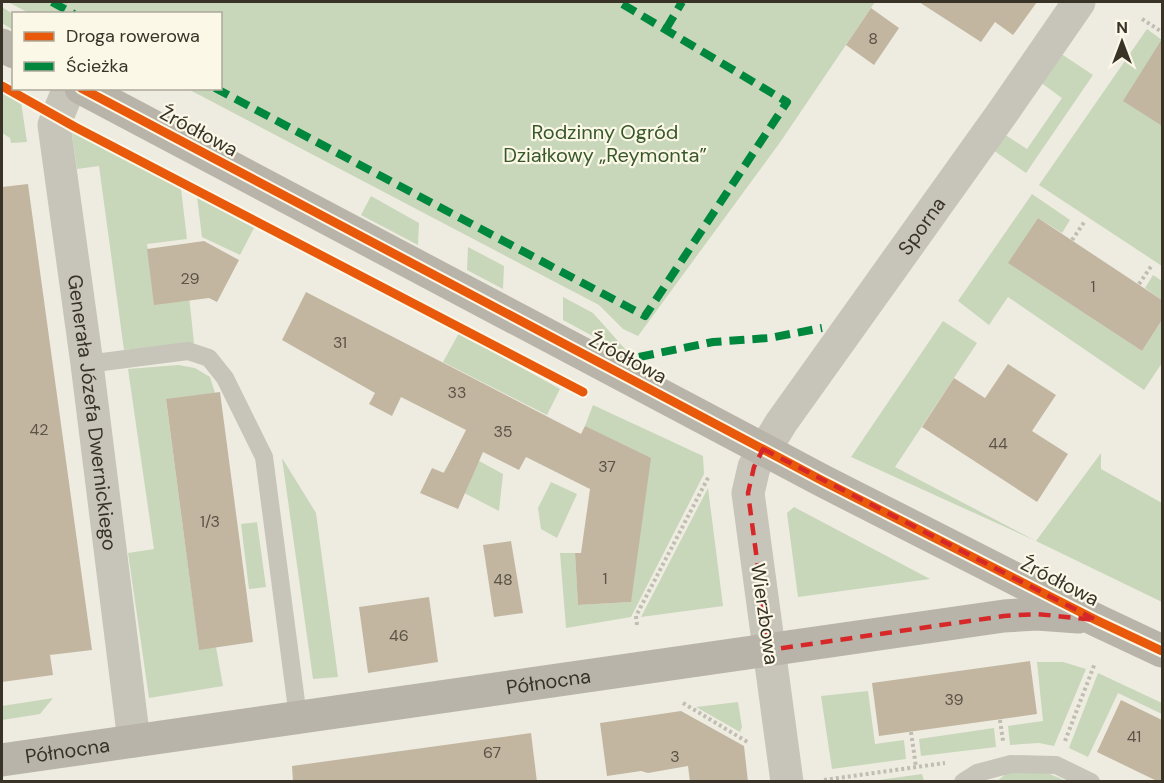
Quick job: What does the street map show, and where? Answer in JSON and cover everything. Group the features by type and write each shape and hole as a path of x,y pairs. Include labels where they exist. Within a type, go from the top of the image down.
{"street":[{"name":"Sporna","path":"763,449 1004,112 1079,2"},
{"name":"Generała Józefa Dwernickiego","path":"68,90 54,125 87,364 134,741"},
{"name":"Źródłowa","path":"85,90 763,449 1096,620 1162,651"},
{"name":"Wierzbowa","path":"763,449 750,478 748,493 787,782"},
{"name":"Północna","path":"2,760 1004,616 1057,614 1096,620"}],"lane":[{"path":"87,364 188,351 209,358 225,378 264,457 298,717"},
{"path":"963,782 977,773 1011,764 1056,765 1091,782"}],"path":[{"path":"1142,19 1162,32"},
{"path":"1072,240 1085,221"},
{"path":"1139,284 1152,265"},
{"path":"637,625 636,616 709,476"},
{"path":"1064,744 1095,663"},
{"path":"682,703 750,744"},
{"path":"1000,720 1003,743"},
{"path":"911,732 916,767"},
{"path":"824,780 949,763"}],"highlighted area":[{"path":"763,449 1096,620 1037,614 1004,616 769,650 748,493 754,467"}],"green space":[{"name":"Rodzinny Ogród Działkowy „Reymonta”","path":"8,2 875,2 781,141 638,336 623,329 599,305 190,90 222,90 222,12 27,12"},
{"path":"2,7 12,13 12,29 2,23"},
{"path":"1147,29 1162,40 1162,62 1152,56 1124,101 1162,126 1162,266 1039,185"},
{"path":"1060,53 1093,75 1026,173 993,150 1004,134 1027,149 1062,98 1040,82"},
{"path":"2,92 21,102 27,142 11,143 10,138 2,133"},
{"path":"74,130 181,189 187,239 147,244 154,299 189,296 194,343 124,350 99,166 77,169 72,134"},
{"path":"1032,194 1070,220 1062,233 1038,218 1009,263 1142,351 1162,320 1162,363 1144,390 1008,297 989,325 958,301"},
{"path":"371,196 419,223 418,245 361,215"},
{"path":"197,197 254,228 240,255 202,237"},
{"path":"468,247 504,266 503,289 467,270"},
{"path":"1153,275 1162,281 1162,300 1145,288"},
{"path":"563,297 593,313 633,358 563,320"},
{"path":"943,321 977,343 895,467 1036,541 851,457"},
{"path":"459,333 560,389 547,415 443,362"},
{"path":"178,365 195,368 210,377 215,393 166,400 199,649 216,647 223,686 149,698 128,553 154,549 128,369"},
{"path":"593,405 703,456 704,474 631,617 566,628 560,553 575,553 578,605 631,602 585,426"},
{"path":"457,449 503,474 499,511 439,480"},
{"path":"1101,453 1101,469 1162,503 1162,602 1036,541"},
{"path":"282,458 316,513 338,677 313,679"},
{"path":"551,482 577,494 557,538 541,529 538,508"},
{"path":"708,488 723,606 641,617"},
{"path":"794,507 930,579 798,597 787,513"},
{"path":"257,522 266,587 249,589 241,524"},
{"path":"1037,662 1063,662 1086,669 1054,746 1039,743 1010,745 1008,726 1043,721"},
{"path":"1098,673 1162,703 1162,714 1118,693 1088,757 1069,748"},
{"path":"868,691 875,744 904,740 906,759 832,769 821,696"},
{"path":"53,698 40,714 2,720 2,706"},
{"path":"738,702 742,727 740,732 696,707"},
{"path":"994,728 996,747 921,756 919,739"},
{"path":"1019,770 1043,771 1066,781 996,782 1007,773"},
{"path":"922,774 924,781 872,781"}],"building":[{"path":"919,2 1037,2 1013,35 995,22 981,42"},
{"path":"871,8 899,28 874,65 846,45"},
{"path":"1162,39 1162,126 1123,101"},
{"path":"28,184 92,650 50,655 53,675 2,682 2,187"},
{"path":"1038,218 1162,300 1162,320 1142,351 1008,263"},
{"path":"204,241 239,260 217,302 209,298 154,305 147,249"},
{"path":"306,292 581,434 585,426 651,458 631,602 578,605 575,553 581,553 590,489 526,457 519,470 483,452 458,509 420,493 432,468 444,473 466,430 401,397 392,416 369,404 375,393 282,340"},
{"path":"1008,364 1056,395 1032,431 1068,454 1037,502 922,427 954,378 985,398"},
{"path":"220,392 253,642 199,650 166,399"},
{"path":"511,541 523,613 494,617 483,545"},
{"path":"429,597 438,662 368,673 359,607"},
{"path":"1030,661 1037,714 879,736 872,683"},
{"path":"1121,700 1162,720 1162,782 1097,752"},
{"path":"681,711 744,746 748,782 690,782 688,766 648,773 641,771 607,776 600,723"},
{"path":"531,733 537,782 293,782 292,766"}],"marked path":[{"path":"52,2 70,12"},
{"path":"219,90 645,316 787,102 619,2"},
{"path":"666,29 682,2"},
{"path":"639,357 713,342 769,338 822,328"}],"cycle path":[{"path":"2,86 75,127 583,392"},
{"path":"85,90 823,481 1096,620 1162,651"}]}
